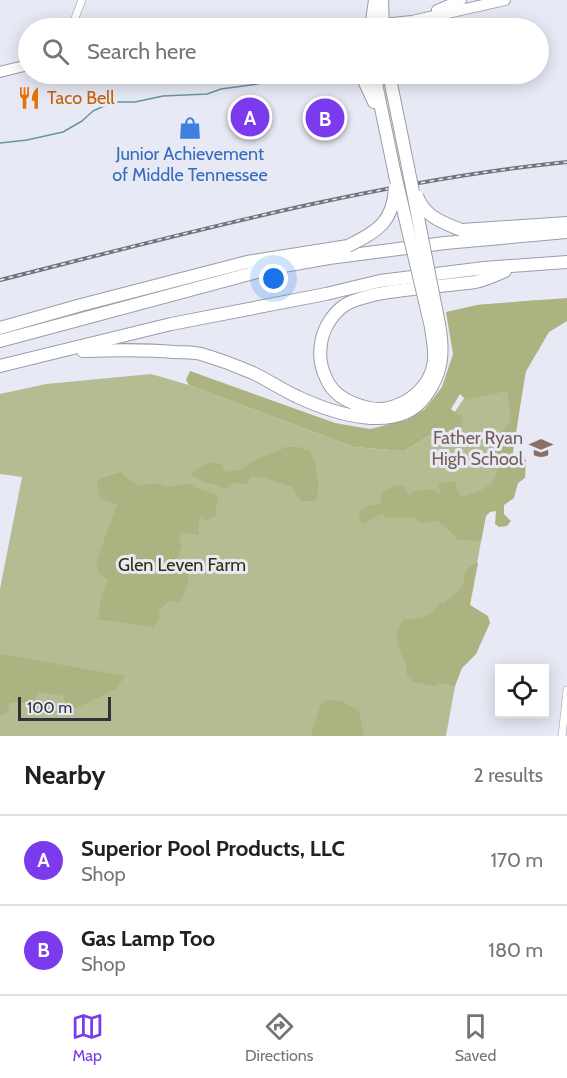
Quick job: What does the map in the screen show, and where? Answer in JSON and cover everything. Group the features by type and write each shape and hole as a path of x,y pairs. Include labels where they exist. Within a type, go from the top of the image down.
{"highway":[{"path":"372,18 375,0"},
{"path":"382,0 383,18"},
{"path":"366,84 385,134"},
{"path":"52,352 141,348 201,354 254,374 331,411 380,419 394,417 411,410 421,402 430,390 441,362 442,345 395,175 376,84"},
{"path":"391,84 409,172 435,325 434,360 429,376 415,396 384,410 358,405 335,393 328,383 323,373 320,353 322,337 330,321 345,306 376,295 479,281 518,266"},
{"path":"409,172 421,207 436,220 461,230 567,223"},
{"path":"0,328 247,262 348,246 375,232 386,219 394,201 395,175"},
{"path":"0,341 272,268 445,243 567,232"},
{"path":"0,366 171,324 326,294 380,280 567,262"}],"main road":[{"path":"419,18 461,0"},
{"path":"425,18 505,0"},
{"path":"0,72 18,68"}],"street":[{"path":"75,18 82,0"},
{"path":"562,736 567,690"}],"green space":[{"path":"567,298 567,321 549,332 525,373 513,453 526,460 525,478 518,483 514,498 504,505 504,514 511,521 507,526 499,527 495,524 496,511 490,512 486,516 481,541 458,540 438,521 420,523 413,517 386,518 382,513 363,524 359,521 360,511 368,506 382,504 380,499 382,493 393,486 403,485 409,496 415,491 434,489 441,495 438,484 455,481 462,497 492,482 498,469 495,449 501,451 503,445 496,438 511,421 507,391 466,400 460,394 451,409 463,419 461,430 451,438 438,440 430,435 404,451 354,447 189,385 186,380 190,371 335,423 370,429 407,420 425,409 442,387 453,354 446,312 477,305"},
{"name":"Glen Leven Farm","path":"538,300 506,490 487,508 446,736 0,736 0,589 22,477 0,474 0,394 46,384 151,374 189,385 354,447 404,451 445,426 467,394 477,305"},
{"path":"285,447 299,447 310,451 318,476 316,501 301,501 292,487 261,477 250,477 247,484 233,483 226,489 200,480 191,474 209,463 222,464 224,472 243,469 252,461"},
{"path":"121,472 139,486 156,483 165,487 188,484 214,493 218,498 215,516 206,521 199,517 199,535 181,532 179,540 182,545 177,559 189,564 186,589 179,603 170,600 159,610 160,618 153,627 97,619 102,594 108,580 99,573 96,563 117,504 100,499 97,486 99,479"},
{"path":"478,563 470,605 488,616 490,623 476,654 462,668 455,686 440,683 435,686 413,682 407,676 406,664 398,645 397,635 401,624 405,619 426,617 440,602 444,603 461,588 469,567"},
{"path":"0,654 125,676 116,689 74,709 65,705 64,696 39,692 32,703 12,702 8,704 9,712 0,715"},
{"path":"325,700 342,701 359,711 364,736 311,736 320,706"}],"waterway":[{"path":"0,143 63,132 82,121 93,111 113,102 135,102 163,96 207,94 221,89 257,84"}],"railway":[{"path":"0,280 211,227 352,196 423,182 567,162"}],"place":[{"name":"Taco Bell","path":"29,98"},
{"name":"Superior Pool Products, LLC","path":"250,117"},
{"name":"Gas Lamp Too","path":"325,118"},
{"name":"Junior Achievement of Middle Tennessee","path":"190,128"},
{"name":"Father Ryan High School","path":"541,448"}]}
